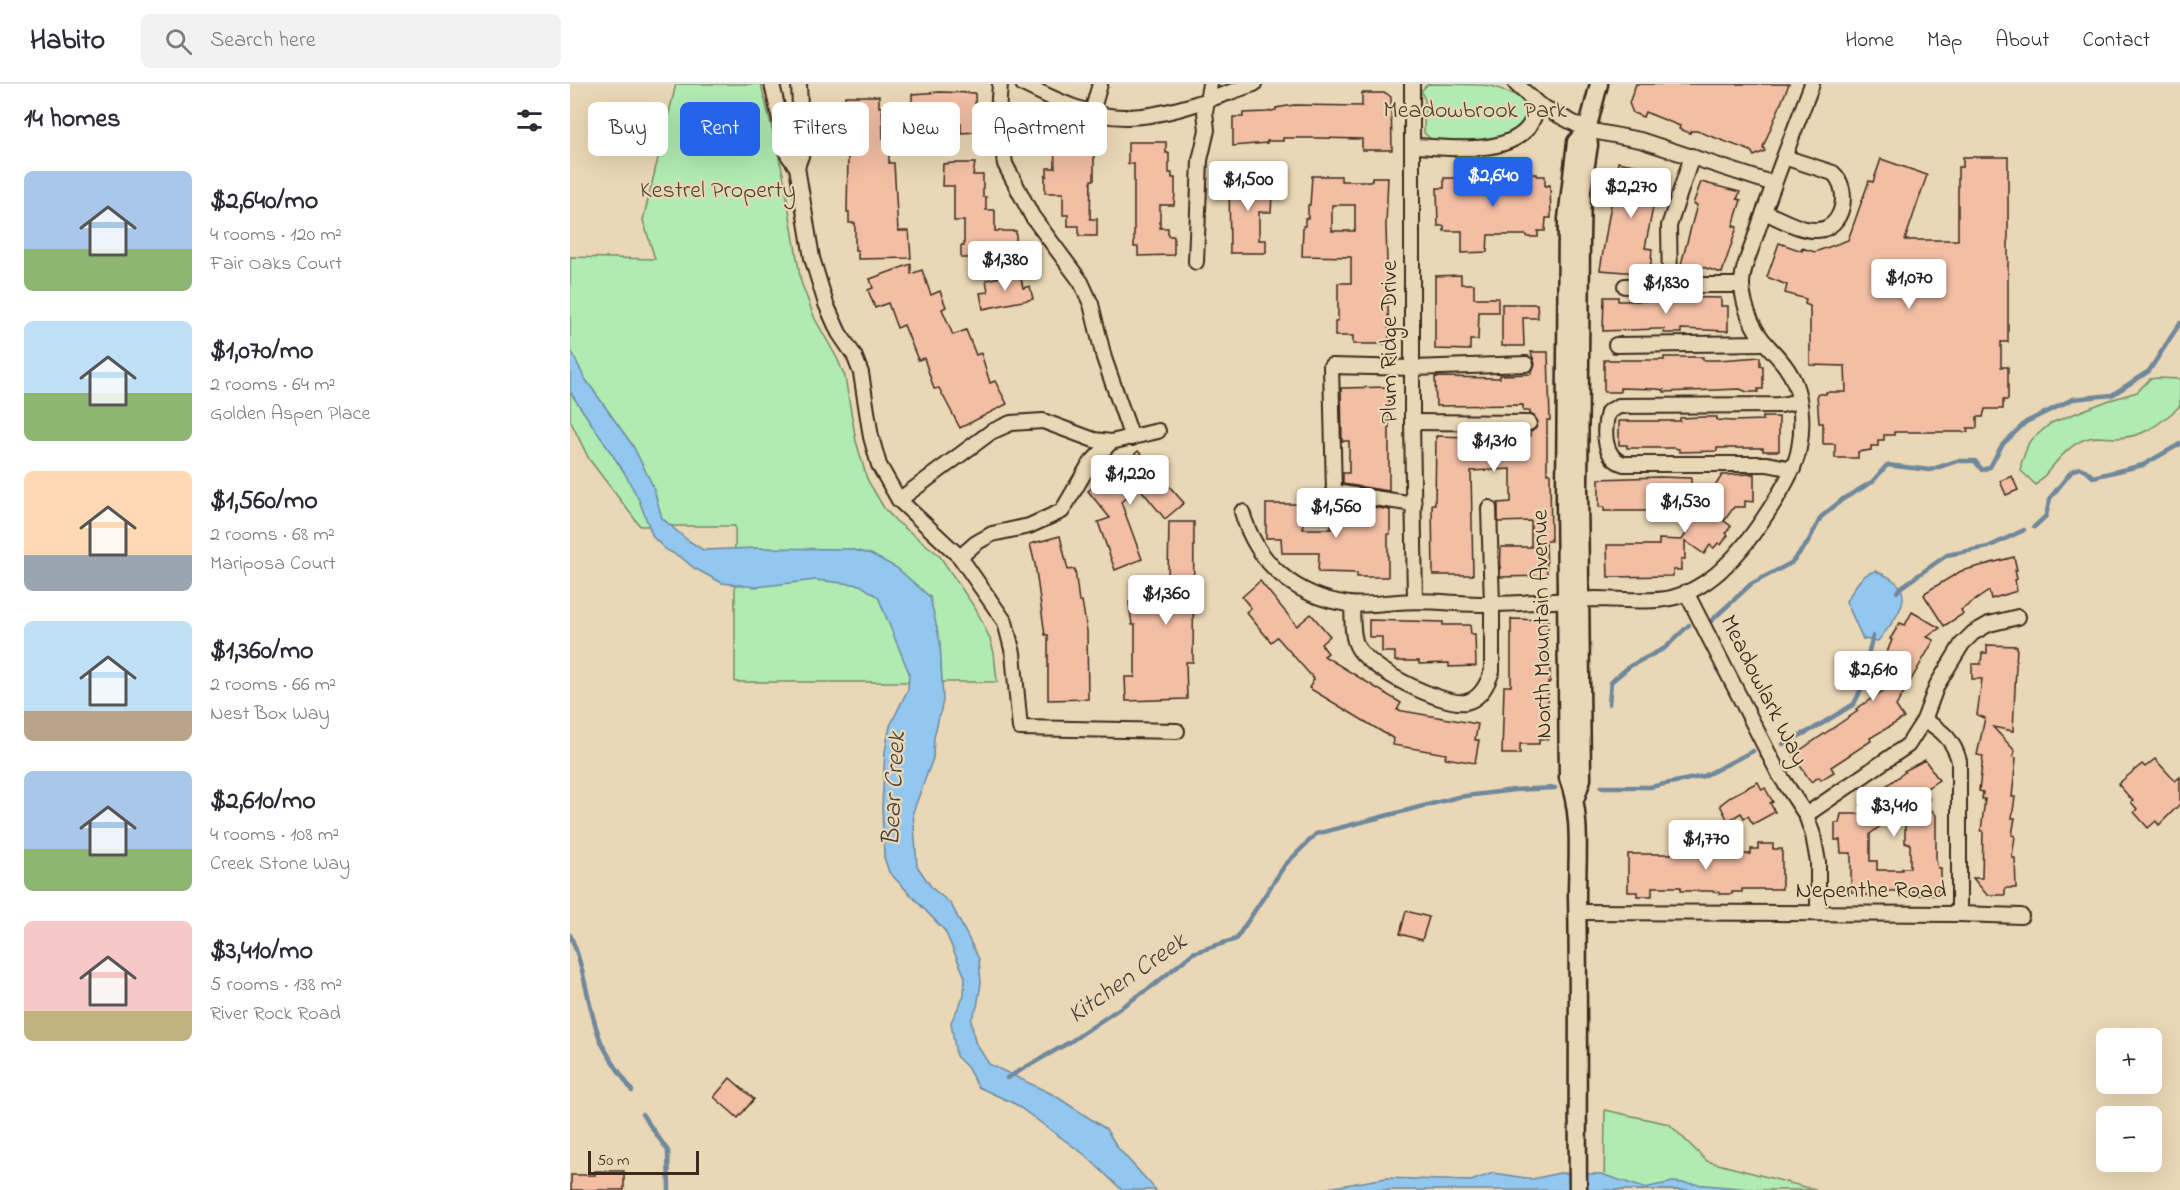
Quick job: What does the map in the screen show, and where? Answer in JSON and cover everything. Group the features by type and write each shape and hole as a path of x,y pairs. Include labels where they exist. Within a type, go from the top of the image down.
{"street":[{"path":"772,84 788,155 797,167 812,258 826,304 839,333 858,364 879,465 899,500 960,557 1005,622 1011,638 1020,728 1177,731"},
{"path":"797,167 802,153 799,84"},
{"path":"1000,84 998,113 1005,164 1032,216 1081,282 1091,304 1104,358 1132,438"},
{"path":"1023,84 1062,102"},
{"path":"1095,102 1100,84"},
{"path":"1196,262 1200,160 1207,130 1205,112 1210,84"},
{"path":"1107,114 1127,117 1145,116 1206,100 1254,84"},
{"name":"Plum Ridge Drive","path":"1412,84 1412,422 1415,600"},
{"path":"1516,84 1539,105 1587,130 1640,140 1774,184"},
{"name":"North Mountain Avenue","path":"1578,1190 1576,797 1568,778 1574,600 1565,499 1568,203 1576,142 1587,130 1599,84"},
{"path":"1242,513 1248,532 1272,568 1310,594 1352,605 1415,600 1492,604 1666,599 1686,592 1724,568 1738,553 1781,490 1793,469 1799,449 1801,422 1795,384 1787,369 1765,343 1749,318 1742,285 1764,212 1812,84"},
{"path":"1413,146 1502,145 1517,139 1528,128 1539,105"},
{"path":"1670,285 1669,226 1692,156"},
{"path":"1764,212 1810,230 1827,228 1837,220 1844,197 1839,179 1833,173 1784,157"},
{"path":"1625,286 1742,285"},
{"path":"1616,345 1765,343"},
{"path":"1414,504 1334,492 1331,366 1413,368 1526,364"},
{"path":"1793,469 1767,464 1624,464 1616,462 1610,456 1607,447 1606,418 1612,408 1619,406 1781,405 1799,401"},
{"path":"899,500 991,432 1011,423 1043,421 1094,440 1111,442 1158,430"},
{"path":"1412,422 1529,423"},
{"path":"960,557 976,543 992,534 1029,526 1062,510 1089,465 1111,442"},
{"path":"1352,605 1353,635 1357,647 1372,663 1439,698 1465,702 1480,693 1492,671 1489,508"},
{"name":"Meadowlark Way","path":"1686,592 1779,774 1806,815 1814,835 1818,862 1818,913"},
{"path":"1806,815 1908,745 1924,720 1937,685 1962,644 1973,633 1989,624 2018,617"},
{"path":"1924,720 1946,735 1957,752 1959,761 1959,914"},
{"name":"Nepenthe Road","path":"1578,912 2021,916"}],"green space":[{"name":"Kestrel Property","path":"676,84 761,84 772,129 772,156 779,156 783,174 801,282 815,319 845,377 856,441 867,479 884,508 896,521 939,555 977,611 994,653 997,682 735,682 735,526 640,526 589,459 570,420 570,257 655,259 643,220 659,156 668,156 668,117"},
{"name":"Meadowbrook Park","path":"1428,84 1495,87 1523,97 1527,113 1517,128 1495,138 1431,139 1424,133 1425,100 1422,90"},
{"path":"2150,379 2180,379 2180,406 2158,424 2134,436 2094,437 2083,440 2063,454 2036,485 2021,471 2021,464 2029,442 2051,423 2137,392"},
{"path":"1605,1110 1669,1124 1707,1161 1816,1190 1604,1190"}],"water":[{"name":"Bear Creek","path":"570,348 584,377 633,446 653,486 662,518 686,539 703,550 849,549 871,554 897,568 930,597 940,642 943,701 934,737 933,758 913,812 917,866 932,888 951,904 979,959 981,983 977,1007 971,1020 975,1042 989,1064 1054,1095 1106,1129 1118,1148 1156,1190 1122,1190 1085,1155 1015,1104 978,1087 967,1067 956,1056 951,1022 964,996 965,977 945,931 889,872 884,857 882,807 885,751 890,726 908,689 909,673 878,597 860,585 816,580 756,587 722,583 665,549 653,537 639,500 624,472 570,392"},
{"path":"1876,571 1893,580 1903,594 1895,619 1878,641 1863,639 1846,601 1865,575"},
{"path":"1493,1173 1533,1179 1559,1173 1601,1174 1644,1188 1673,1182 1760,1190 1316,1190 1386,1178 1471,1181"}],"building":[{"path":"1636,84 1789,84 1763,147 1765,151 1754,156 1751,151 1697,131 1690,133 1679,129 1680,126 1645,112 1643,117 1633,113 1629,103"},
{"path":"975,93 975,102 972,102 972,132 961,133 960,102 912,102 912,94"},
{"path":"1362,93 1386,93 1391,97 1392,150 1362,150 1362,139 1283,138 1283,141 1233,146 1233,117 1243,117 1243,113 1267,112 1294,105 1362,106"},
{"path":"845,96 879,96 881,156 889,156 889,163 894,163 898,231 909,231 911,258 858,259 858,250 855,250 855,223 849,223 849,212 847,212 848,156 869,156 869,102 845,102"},
{"path":"1128,142 1166,142 1166,153 1169,153 1169,173 1172,173 1172,178 1175,178 1175,193 1174,205 1160,205 1160,228 1168,228 1168,236 1174,236 1174,255 1138,256 1138,247 1134,247 1134,164 1128,164"},
{"path":"1055,156 1094,156 1090,219 1097,219 1097,236 1079,236 1079,226 1068,226 1068,215 1063,215 1063,193 1045,193 1047,168 1055,168"},
{"path":"1963,157 2008,157 2008,342 2001,342 2001,367 2008,367 2008,400 2003,400 2003,409 1985,409 1983,417 1977,417 1977,428 1967,428 1968,432 1894,432 1894,435 1884,435 1884,440 1878,440 1878,446 1871,446 1871,450 1858,452 1858,458 1835,458 1835,444 1823,444 1823,423 1819,423 1817,394 1846,392 1845,366 1810,365 1810,306 1805,304 1806,299 1785,293 1787,285 1767,277 1779,243 1802,251 1802,248 1815,252 1848,240 1869,181 1873,182 1881,159 1927,175 1905,240 1958,240 1958,167 1963,167"},
{"path":"1618,162 1665,171 1661,190 1658,190 1657,198 1655,197 1645,248 1652,249 1650,274 1600,270"},
{"path":"975,163 973,175 983,175 983,197 986,197 986,210 995,210 995,231 1016,231 1016,258 961,258 961,246 964,246 964,221 954,221 954,186 942,186 943,164"},
{"path":"1234,174 1258,174 1258,178 1273,178 1271,212 1259,212 1259,240 1266,240 1266,253 1230,253 1229,180 1234,180"},
{"path":"1513,174 1545,176 1545,186 1550,185 1551,218 1546,218 1545,231 1538,231 1538,237 1488,235 1487,252 1462,253 1462,231 1444,231 1444,226 1438,226 1437,188 1444,188 1444,178 1461,178 1460,175 1513,177"},
{"path":"1312,176 1341,176 1341,181 1372,181 1372,177 1388,177 1386,225 1389,344 1353,344 1353,336 1335,336 1335,321 1338,321 1338,283 1351,283 1351,257 1302,256 1303,226 1305,226 1305,218 1308,218 1308,205 1310,205","holes":["1332,205 1355,205 1355,231 1332,231"]},
{"path":"1701,182 1740,192 1737,199 1741,200 1733,226 1737,227 1722,273 1696,265 1694,272 1680,268 1697,205 1693,204"},
{"path":"911,264 911,274 922,270 931,295 940,291 946,307 942,309 953,335 966,330 976,355 981,353 990,383 995,381 1007,404 960,428 939,388 934,389 924,358 918,360 904,325 897,328 888,303 875,308 868,290 873,288 870,279"},
{"path":"1020,273 1023,288 1030,286 1033,299 983,309 980,293 988,292 986,280"},
{"path":"1461,275 1461,284 1474,284 1474,298 1498,298 1498,312 1479,312 1478,340 1470,340 1470,350 1435,349 1435,276"},
{"path":"1604,297 1618,297 1618,301 1666,301 1666,297 1721,298 1721,306 1728,306 1728,331 1681,329 1681,333 1664,333 1664,329 1603,331"},
{"path":"1502,304 1537,304 1538,318 1523,318 1524,346 1502,346"},
{"path":"1531,352 1548,352 1550,420 1547,420 1547,473 1550,473 1551,541 1546,541 1547,576 1500,577 1501,547 1531,547 1531,521 1498,522 1498,503 1511,502 1511,469 1471,471 1473,575 1433,575 1432,504 1435,504 1436,436 1502,438 1502,435 1530,436 1530,432 1536,428 1538,422 1530,411 1523,411 1523,405 1436,406 1435,377 1500,378 1500,375 1531,374 1535,364"},
{"path":"1664,357 1703,357 1703,360 1719,360 1760,357 1760,366 1763,366 1763,389 1758,389 1758,392 1747,392 1740,389 1664,392 1664,390 1657,389 1620,388 1620,392 1604,392 1604,360 1664,360"},
{"path":"1389,387 1389,491 1343,484 1343,473 1349,473 1349,441 1342,441 1341,388"},
{"path":"1717,417 1717,420 1733,421 1779,417 1779,451 1763,451 1763,448 1717,448 1717,451 1679,452 1679,449 1674,448 1627,448 1627,445 1619,445 1619,421 1680,421 1680,418"},
{"path":"1138,451 1184,503 1165,519 1139,487 1121,502 1142,559 1115,570 1098,522 1110,518 1088,491 1109,474 1111,476"},
{"path":"1754,474 1754,502 1745,501 1745,507 1734,507 1724,521 1731,526 1721,545 1718,543 1714,548 1710,545 1704,554 1685,541 1685,559 1681,559 1681,570 1673,570 1673,576 1608,577 1607,545 1659,545 1659,539 1682,540 1722,475"},
{"path":"2012,476 2018,490 2006,495 2000,481"},
{"path":"1691,478 1691,511 1604,511 1604,507 1599,507 1599,479"},
{"path":"1266,504 1303,504 1303,529 1331,529 1331,522 1356,522 1357,504 1390,510 1388,577 1357,577 1357,573 1318,572 1319,553 1282,553 1281,538 1266,538"},
{"path":"1169,522 1194,522 1193,662 1186,662 1187,699 1126,701 1125,677 1135,677 1135,625 1132,625 1129,602 1160,599 1160,576 1168,576"},
{"path":"1060,536 1068,570 1075,569 1079,602 1082,601 1087,631 1088,699 1048,700 1048,635 1045,635 1030,544"},
{"path":"2014,557 2017,570 2015,570 2017,579 2015,580 2017,591 1991,599 1989,591 1961,610 1963,614 1944,626 1924,595 1926,592 1961,571"},
{"path":"1260,581 1297,626 1311,614 1330,636 1321,644 1328,653 1324,656 1401,703 1397,710 1478,724 1475,740 1479,740 1475,763 1445,758 1446,754 1393,745 1394,739 1309,688 1314,679 1277,637 1271,642 1246,612 1251,608 1242,597"},
{"path":"1912,612 1940,628 1927,637 1934,640 1896,706 1904,718 1870,738 1871,741 1831,767 1834,772 1821,780 1819,777 1811,782 1793,755 1889,687 1880,683 1883,675 1879,671 1892,640 1890,639 1900,623 1905,625"},
{"path":"1511,619 1548,620 1547,660 1550,660 1550,682 1548,682 1548,739 1539,739 1539,744 1520,744 1520,754 1502,754 1504,686 1511,686"},
{"path":"1369,620 1470,625 1471,634 1475,634 1476,666 1449,667 1449,663 1419,664 1419,661 1395,661 1395,652 1382,652 1382,637 1369,637"},
{"path":"1987,645 2017,646 2013,731 1993,727 2015,751 2013,757 2016,758 2012,797 2015,797 2012,835 2015,836 2012,858 2015,858 2016,888 2005,888 2005,895 1987,895 1973,878 1982,878 1983,831 1981,831 1985,799 1982,799 1983,792 1979,791 1983,756 1977,755 1985,718 1977,715 1982,679 1972,679 1972,664 1981,664 1982,653 1987,653"},
{"path":"2155,759 2175,781 2180,777 2180,804 2159,825 2156,821 2148,828 2134,812 2137,809 2131,802 2133,801 2118,784 2142,764 2145,767"},
{"path":"1925,760 1939,780 1924,790 1930,800 1925,803 1936,815 1936,860 1938,868 1941,868 1941,887 1938,887 1938,895 1918,895 1918,891 1887,891 1887,894 1877,895 1861,895 1861,892 1851,892 1851,853 1841,853 1840,840 1835,840 1835,823 1839,823 1841,814 1868,814 1860,805 1867,800 1865,797 1881,786 1883,788 1904,771","holes":["1905,814 1905,843 1910,843 1910,868 1877,870 1877,861 1870,861 1870,834 1891,818 1894,823"]},
{"path":"1758,782 1762,790 1765,788 1773,802 1770,803 1775,812 1753,824 1748,816 1744,818 1741,813 1728,821 1720,805 1733,795"},
{"path":"1758,844 1773,844 1773,849 1782,849 1782,889 1742,889 1742,892 1719,894 1719,892 1709,891 1681,891 1681,887 1652,887 1652,896 1637,896 1637,892 1628,892 1628,854 1672,854 1672,849 1685,849 1685,854 1727,851 1727,854 1751,854 1751,849 1758,849"},
{"path":"1406,911 1429,917 1422,940 1400,934"},
{"path":"730,1078 754,1099 738,1118 714,1097"},
{"path":"595,1171 624,1171 624,1190 571,1190 571,1175 595,1175"}],"waterway":[{"path":"1711,621 1751,584 1791,563 1807,544 1821,517 1843,499 1872,482 1887,465 1930,470 1957,461 1975,461 1982,470 1990,467 2002,445 2026,422 2073,399 2112,395 2149,371 2180,323"},
{"name":"Kitchen Creek","path":"2034,527 2046,516 2050,498 2072,471 2080,468 2093,477 2143,465 2180,444"},
{"name":"Kitchen Creek","path":"1897,592 1947,555 1988,547 2024,530"},
{"path":"1609,704 1611,682 1630,666 1665,648 1689,625"},
{"name":"Kitchen Creek","path":"1783,744 1854,704 1866,679 1867,658 1873,636"},
{"name":"Kitchen Creek","path":"1601,787 1650,787 1704,776 1753,751"},
{"name":"Kitchen Creek","path":"1007,1078 1070,1042 1154,985 1193,953 1236,939 1285,865 1316,834 1458,797 1555,788"},
{"path":"570,935 600,1039 632,1091"},
{"path":"642,1114 668,1151 669,1190"}]}
